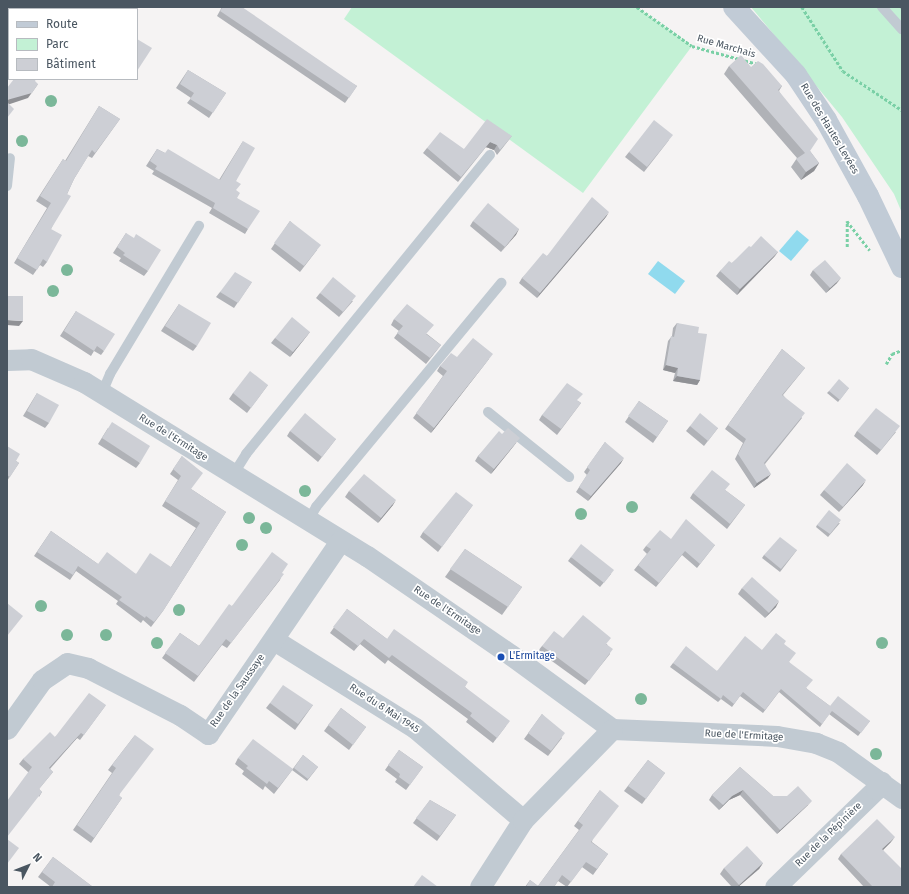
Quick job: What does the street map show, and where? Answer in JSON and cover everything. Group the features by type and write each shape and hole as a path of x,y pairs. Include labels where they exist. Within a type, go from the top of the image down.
{"street":[{"name":"Rue des Hautes Levées","path":"734,7 796,75 826,120 868,196 902,267"},
{"name":"Rue de l'Ermitage","path":"7,360 31,359 84,382 340,541 367,556 511,655 612,729 777,736 816,743 838,752 902,798"},
{"name":"Rue de la Saussaye","path":"7,729 42,680 67,663 88,668 180,714 208,734 274,640 340,541"},
{"name":"Rue du 8 Mai 1945","path":"274,640 415,728 523,820"},
{"path":"480,887 523,820 612,729"},
{"name":"Rue de la Pépinière","path":"775,887 876,790 881,782"}],"lane":[{"path":"882,7 902,29"},
{"path":"233,475 246,454 490,155"},
{"path":"7,186 10,158"},
{"path":"102,393 110,374 198,226"},
{"path":"308,521 316,507 501,283"},
{"path":"488,412 569,477"}],"path":[{"name":"Rue Marchais","path":"637,7 692,46 759,65"},
{"path":"802,7 843,71 902,110"},
{"path":"847,247 847,221 871,251"},
{"path":"886,364 892,354 902,350"}],"green space":[{"path":"59,7 93,7 93,8"},
{"path":"352,7 637,7 692,46 583,193 344,19"},
{"path":"751,7 902,7 902,213 894,194 842,117"}],"water":[{"path":"797,230 809,240 791,261 779,251"},
{"path":"658,261 685,281 675,294 648,274"}],"building":[{"path":"223,7 242,7 357,86 349,98 220,11"},
{"path":"138,40 152,48 138,69"},
{"path":"741,55 751,67 758,61 763,64 782,86 778,90 818,139 810,151 819,163 806,172 796,159 805,153 729,66"},
{"path":"188,70 226,93 213,113 190,99 194,93 180,84"},
{"path":"13,80 36,80 38,84 32,93 7,100 7,88"},
{"path":"7,102 14,109 7,118"},
{"path":"99,106 120,119 95,153 92,150 74,179 67,194 71,196 51,229 62,235 47,262 43,259 37,270 17,258 51,203 40,196 63,159 66,161"},
{"path":"487,119 512,136 500,150 497,145 490,142 461,177 427,148 440,132 464,149"},
{"path":"654,120 673,135 647,167 629,152"},
{"path":"243,141 255,148 236,181 241,184 236,190 240,193 237,198 260,211 248,229 213,208 215,203 155,169 157,166 150,161 157,149 165,153 168,149 220,180"},
{"path":"592,197 609,212 540,293 522,278 543,253 547,256"},
{"path":"488,203 519,229 505,247 473,221"},
{"path":"290,221 321,245 304,266 274,243"},
{"path":"126,233 134,238 136,234 161,250 148,271 123,255 125,253 117,247"},
{"path":"761,236 778,252 740,289 720,271 729,261 732,263 749,246 751,247"},
{"path":"825,260 841,278 830,288 813,270"},
{"path":"235,272 252,282 238,303 220,292"},
{"path":"333,277 356,296 343,312 320,293"},
{"path":"7,296 23,296 23,321 7,320"},
{"path":"179,304 211,323 197,346 165,326"},
{"path":"407,304 434,325 426,334 441,345 430,358 397,333 403,326 394,319"},
{"path":"76,311 115,334 104,351 97,346 94,351 64,331"},
{"path":"292,317 310,332 293,352 275,338"},
{"path":"677,323 699,327 698,333 707,334 700,380 677,376 678,368 666,365 671,336 674,337"},
{"path":"473,338 493,354 434,428 416,413 447,371 440,366 451,353 457,357"},
{"path":"782,349 805,368 782,395 805,413 764,463 771,474 757,483 738,454 746,439 728,425"},
{"path":"250,371 268,385 251,408 233,393"},
{"path":"839,379 849,388 840,400 829,391"},
{"path":"567,383 583,394 577,400 581,403 561,429 542,415"},
{"path":"37,393 59,405 49,423 27,411"},
{"path":"639,401 668,421 657,437 628,416"},
{"path":"876,408 900,426 881,450 857,431"},
{"path":"305,413 336,439 322,457 290,431"},
{"path":"700,413 718,428 708,441 690,426"},
{"path":"112,422 150,446 140,463 102,438"},
{"path":"508,428 520,438 494,469 478,456 499,431 502,434"},
{"path":"605,442 624,458 591,496 579,487 590,470 587,467"},
{"path":"7,446 20,454 16,461 19,463 10,477 7,475"},
{"path":"182,456 203,473 191,489 226,512 163,611 154,622 146,616 145,618 119,600 122,597 78,566 73,575 37,552 51,531 98,564 107,552 136,574 150,553 171,567 200,523 165,501 181,476 173,469"},
{"path":"847,463 866,480 843,507 824,490"},
{"path":"712,470 730,484 725,490 745,505 730,524 693,493"},
{"path":"364,474 396,500 381,518 349,491"},
{"path":"456,492 473,505 442,547 423,532"},
{"path":"829,510 841,520 830,534 817,525"},
{"path":"686,519 715,545 700,564 685,551 659,583 638,565 651,549 646,546 660,530 671,539"},
{"path":"780,537 797,550 781,569 764,555"},
{"path":"581,544 614,570 604,583 571,557"},
{"path":"465,549 522,587 508,607 450,569"},
{"path":"272,552 288,564 282,573 284,574 231,643 226,639 198,676 165,653 180,633 199,646 229,604 232,606"},
{"path":"752,577 779,601 769,613 742,588"},
{"path":"7,603 23,616 7,636"},
{"path":"347,609 387,639 394,629 468,682 465,687 510,721 497,738 470,716 472,713 392,655 389,658 364,639 358,646 333,627"},
{"path":"583,615 611,638 606,644 613,649 589,681 542,646 554,631 563,638"},
{"path":"776,633 786,641 784,644 796,653 789,662 813,680 806,688 830,706 838,696 870,721 861,733 832,711 822,724 781,689 765,710 743,692 734,704 723,695 721,699 673,663 686,646 717,671 745,636 762,650"},
{"path":"283,685 313,705 298,724 270,703"},
{"path":"89,693 106,705 84,735 81,733 49,768 53,772 39,789 42,792 7,837 7,801 32,767 23,759 50,732 55,737"},
{"path":"341,708 366,727 353,745 328,725"},
{"path":"542,714 565,733 551,751 528,733"},
{"path":"135,735 154,749 119,795 122,798 94,838 77,825 116,768 112,765"},
{"path":"253,739 293,769 278,788 269,781 267,784 246,768 248,766 238,758"},
{"path":"399,750 423,767 410,785 399,777 400,774 388,765"},
{"path":"303,755 318,767 308,779 294,768"},
{"path":"648,760 665,773 646,799 628,786"},
{"path":"740,767 773,796 787,796 798,786 812,801 780,830 743,790 732,796 723,805 712,795"},
{"path":"600,790 619,806 591,842 608,854 597,869 586,862 571,882 562,875 554,887 526,887 530,880 538,886 583,825 578,821"},
{"path":"430,800 456,815 440,836 416,818"},
{"path":"877,819 895,837 882,849 902,869 902,885 900,887 873,887 841,854"},
{"path":"7,839 19,848 7,864"},
{"path":"747,846 763,863 739,885 724,868"},
{"path":"53,857 93,887 52,887 55,882 42,872"},
{"path":"422,875 438,887 413,887"}],"place":[{"name":"L'Ermitage","path":"501,657"}]}
